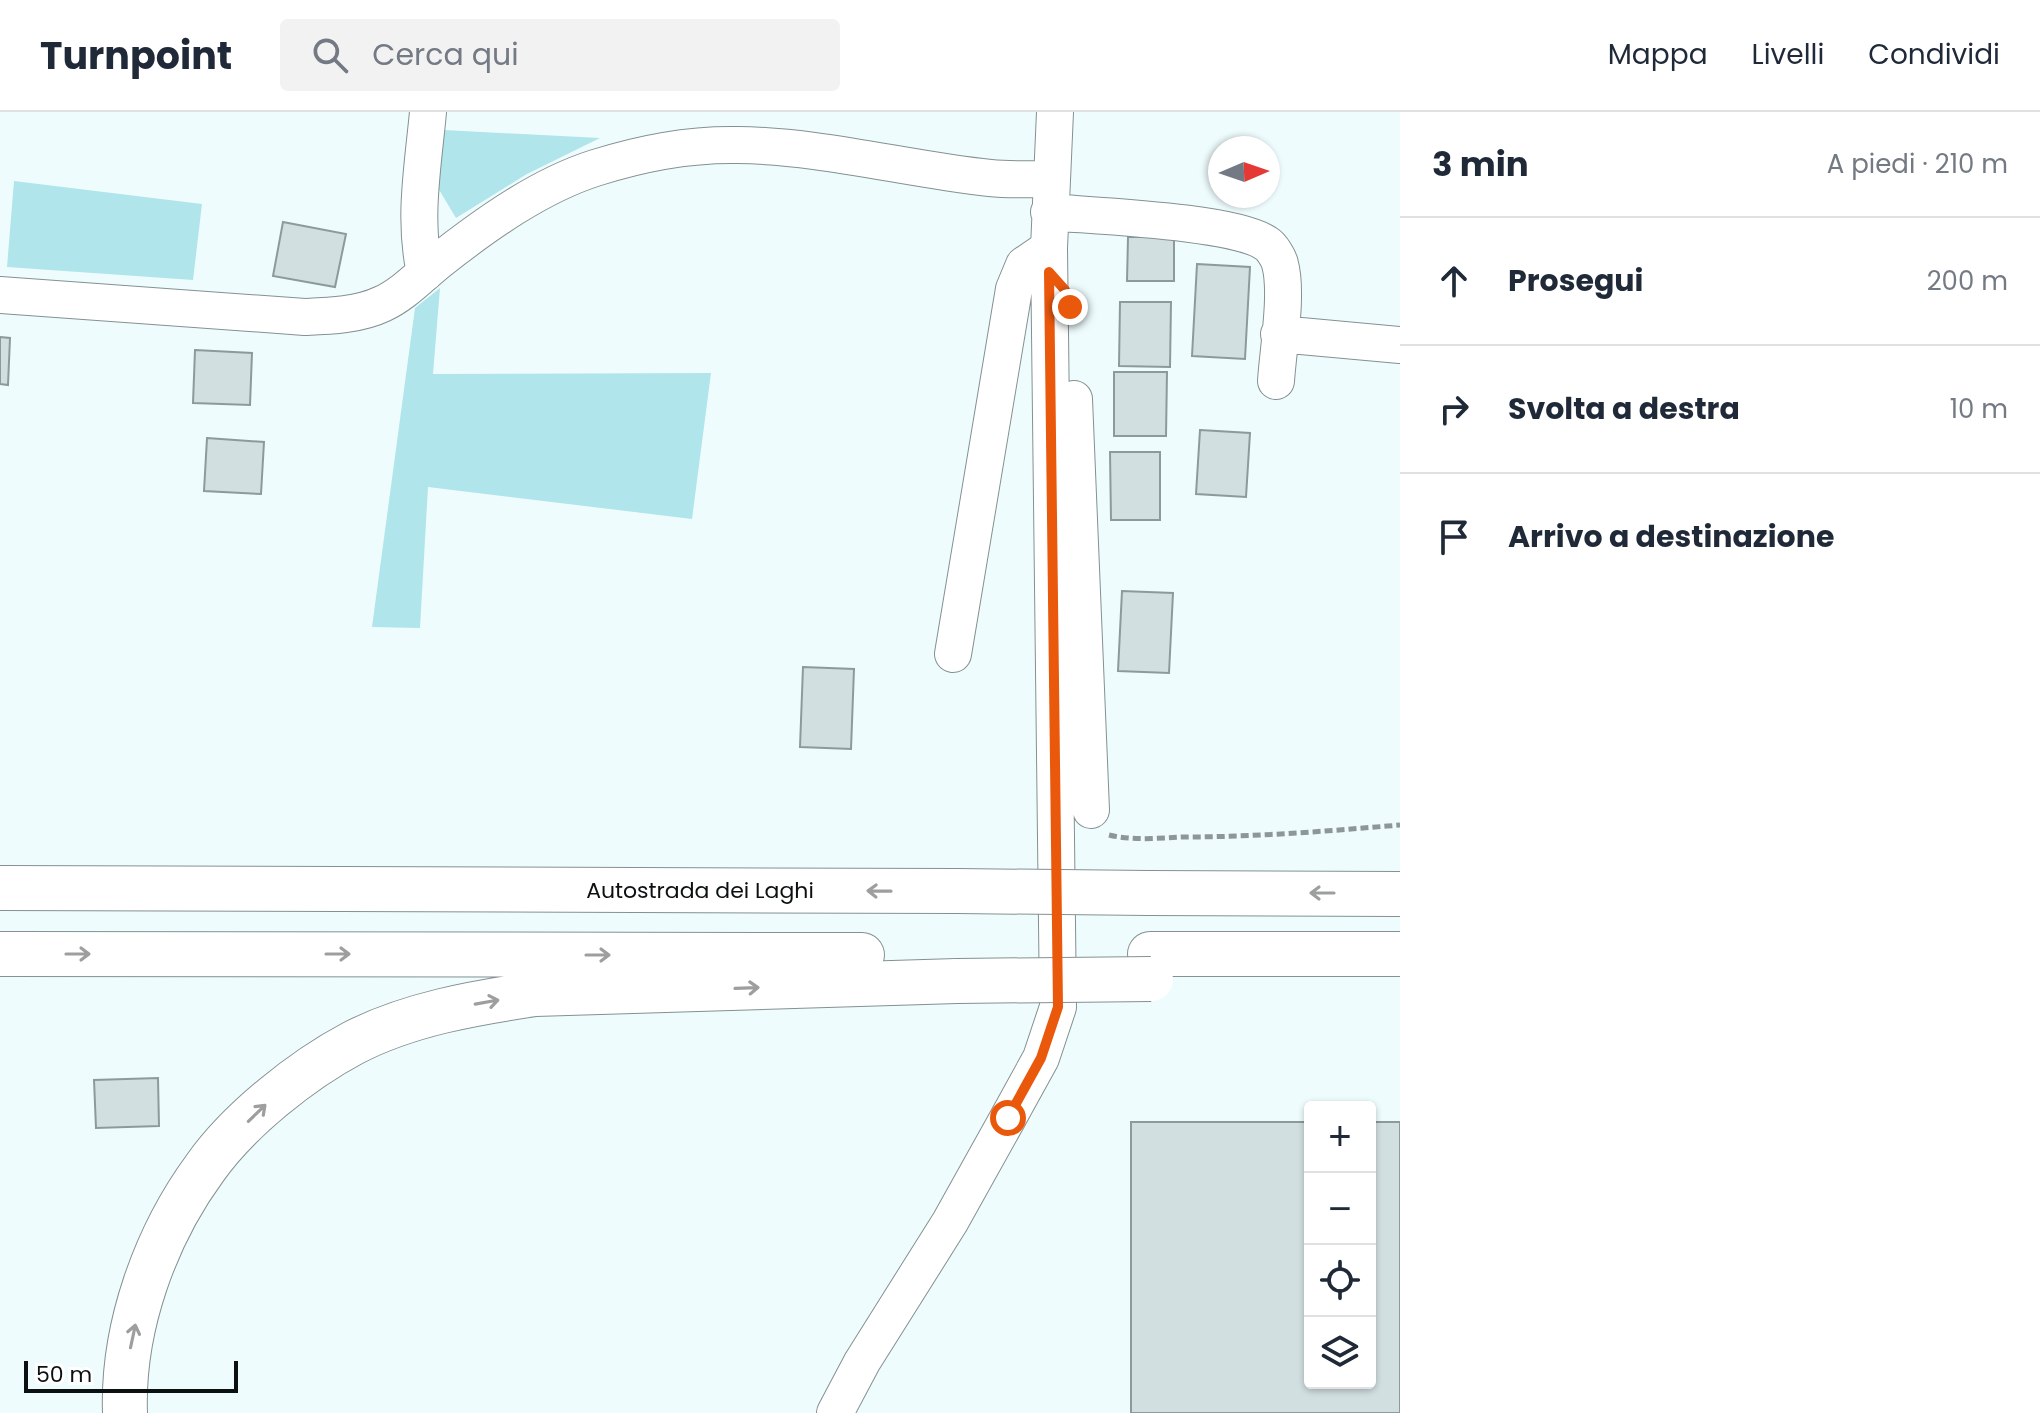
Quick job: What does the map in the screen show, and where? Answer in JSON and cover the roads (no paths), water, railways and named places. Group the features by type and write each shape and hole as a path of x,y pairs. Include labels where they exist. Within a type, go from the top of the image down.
{"highway":[{"path":"0,863 372,867 723,889"},
{"name":"Autostrada dei Laghi","path":"0,888 1400,894"},
{"path":"0,954 957,968 1151,967 1400,977"},
{"path":"1151,967 1400,954"},
{"path":"125,1413 129,1353 154,1258 198,1178 227,1143 276,1095 312,1067 356,1042 406,1021 483,1002 535,994 957,968"}],"street":[{"path":"425,273 419,243 419,212 428,112"},
{"path":"835,1413 862,1362 950,1222 1041,1058 1058,1007 1049,260 1055,112"},
{"path":"0,295 305,317 336,315 382,304 492,222 545,191 592,169 645,154 682,148 739,145 792,149 992,178 1050,195 1243,234 1268,244 1280,262 1282,286 1276,381"},
{"path":"953,654 1014,289 1024,265 1049,260"},
{"path":"1049,260 1070,307 1091,810"},
{"path":"1279,334 1400,345"}]}
